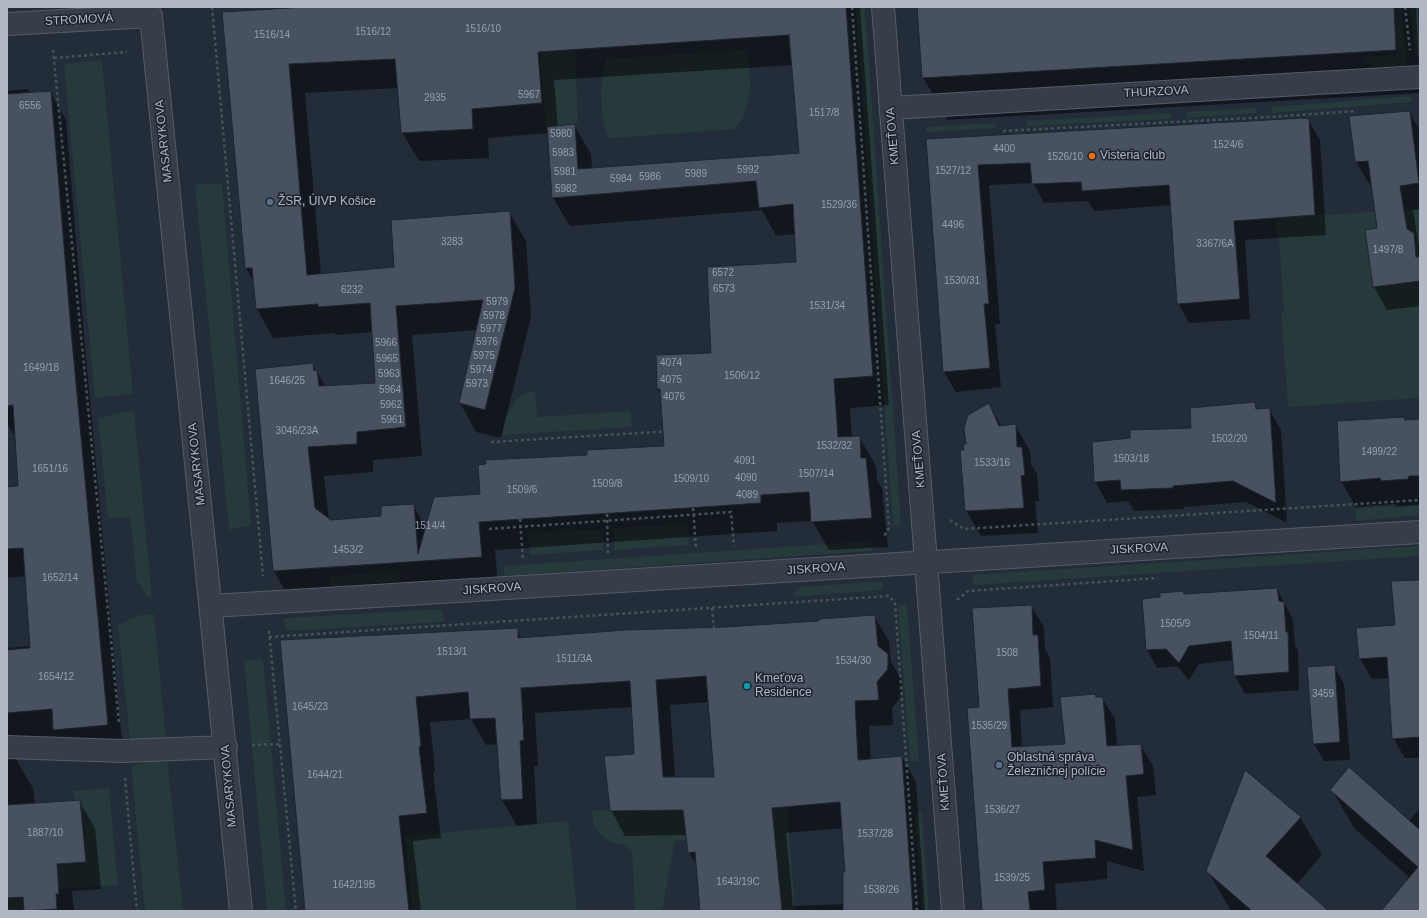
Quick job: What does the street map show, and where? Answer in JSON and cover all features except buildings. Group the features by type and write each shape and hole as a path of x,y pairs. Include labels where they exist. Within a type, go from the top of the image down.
{"street":[{"name":"KMEŤOVA","path":"882,7 927,562 953,911"},
{"name":"STROMOVÁ","path":"7,24 154,12"},
{"name":"MASARYKOVA","path":"154,12 241,911"},
{"name":"THURZOVA","path":"891,108 1420,77"},
{"name":"JISKROVA","path":"212,606 1420,532"},
{"path":"7,747 122,751 226,747"}],"path":[{"path":"212,7 263,576 296,911"},
{"path":"852,7 890,528 885,536 878,536"},
{"path":"50,21 137,911"},
{"path":"999,132 1356,111"},
{"path":"492,442 722,428"},
{"path":"949,512 949,520 964,529 1420,500"},
{"path":"693,508 696,548"},
{"path":"489,529 521,528 731,512 734,546"},
{"path":"607,514 608,554"},
{"path":"520,519 523,560"},
{"path":"726,546 741,545"},
{"path":"688,549 703,548"},
{"path":"601,554 616,553"},
{"path":"517,560 531,559"},
{"path":"263,576 271,576"},
{"path":"956,601 968,591 1166,578"},
{"path":"269,637 889,596 895,603 917,911"},
{"path":"712,608 714,628"}],"shaded area":[{"path":"856,7 865,7 901,525 893,525"},
{"path":"1394,7 1401,7 1407,65 1377,67 1364,60 1366,57 1396,55"},
{"path":"1410,7 1418,7 1420,56 1416,57"},
{"path":"575,49 578,121 575,124 546,127 540,52"},
{"path":"747,50 751,90 743,119 734,129 615,138 610,138 607,135 602,115 601,89 606,59"},
{"path":"102,60 133,394 95,398 64,64"},
{"path":"1411,96 1412,102 1272,113 1271,107"},
{"path":"1256,108 1257,113 1187,118 1186,112"},
{"path":"1171,113 1171,119 1027,126 1027,121"},
{"path":"995,123 996,128 926,132 926,127"},
{"path":"222,183 251,525 229,530 195,185"},
{"path":"1420,209 1420,398 1288,407 1281,312 1284,312 1280,250 1275,218"},
{"path":"535,391 537,417 631,411 632,427 501,435 506,417 517,399 524,393"},
{"path":"134,411 152,597 146,595 137,581 130,517 108,518 98,419 116,413"},
{"path":"1420,504 1420,515 1356,521 1355,509"},
{"path":"688,524 689,545 614,550 613,528"},
{"path":"603,529 604,550 530,555 528,533"},
{"path":"871,541 872,551 504,576 504,566"},
{"path":"1420,546 1420,556 973,585 972,575"},
{"path":"400,571 400,581 330,586 330,576"},
{"path":"882,581 883,590 794,597 796,590 801,587"},
{"path":"907,604 919,761 910,761 898,605"},
{"path":"443,609 444,622 285,631 284,618"},
{"path":"154,614 166,740 130,740 118,625 140,615"},
{"path":"263,659 286,911 267,911 244,660"},
{"path":"167,757 183,911 145,911 131,766"},
{"path":"109,788 118,885 59,889 57,864 86,862 80,800 74,800 73,791"},
{"path":"787,806 795,911 782,911 685,840 675,841 662,911 635,911 632,851 624,845 610,842 600,834 594,826 592,811"},
{"path":"915,813 922,813 929,911 922,911"},
{"path":"568,821 577,911 412,911 405,836"},
{"path":"23,897 24,911 7,911 7,898"}],"place":[{"name":"Visteria club","path":"1092,156"},
{"name":"ŽSR, ÚIVP Košice","path":"270,202"},
{"name":"Kmeťova Residence","path":"747,686"},
{"name":"Oblastná správa Železničnej polície","path":"999,765"}]}
